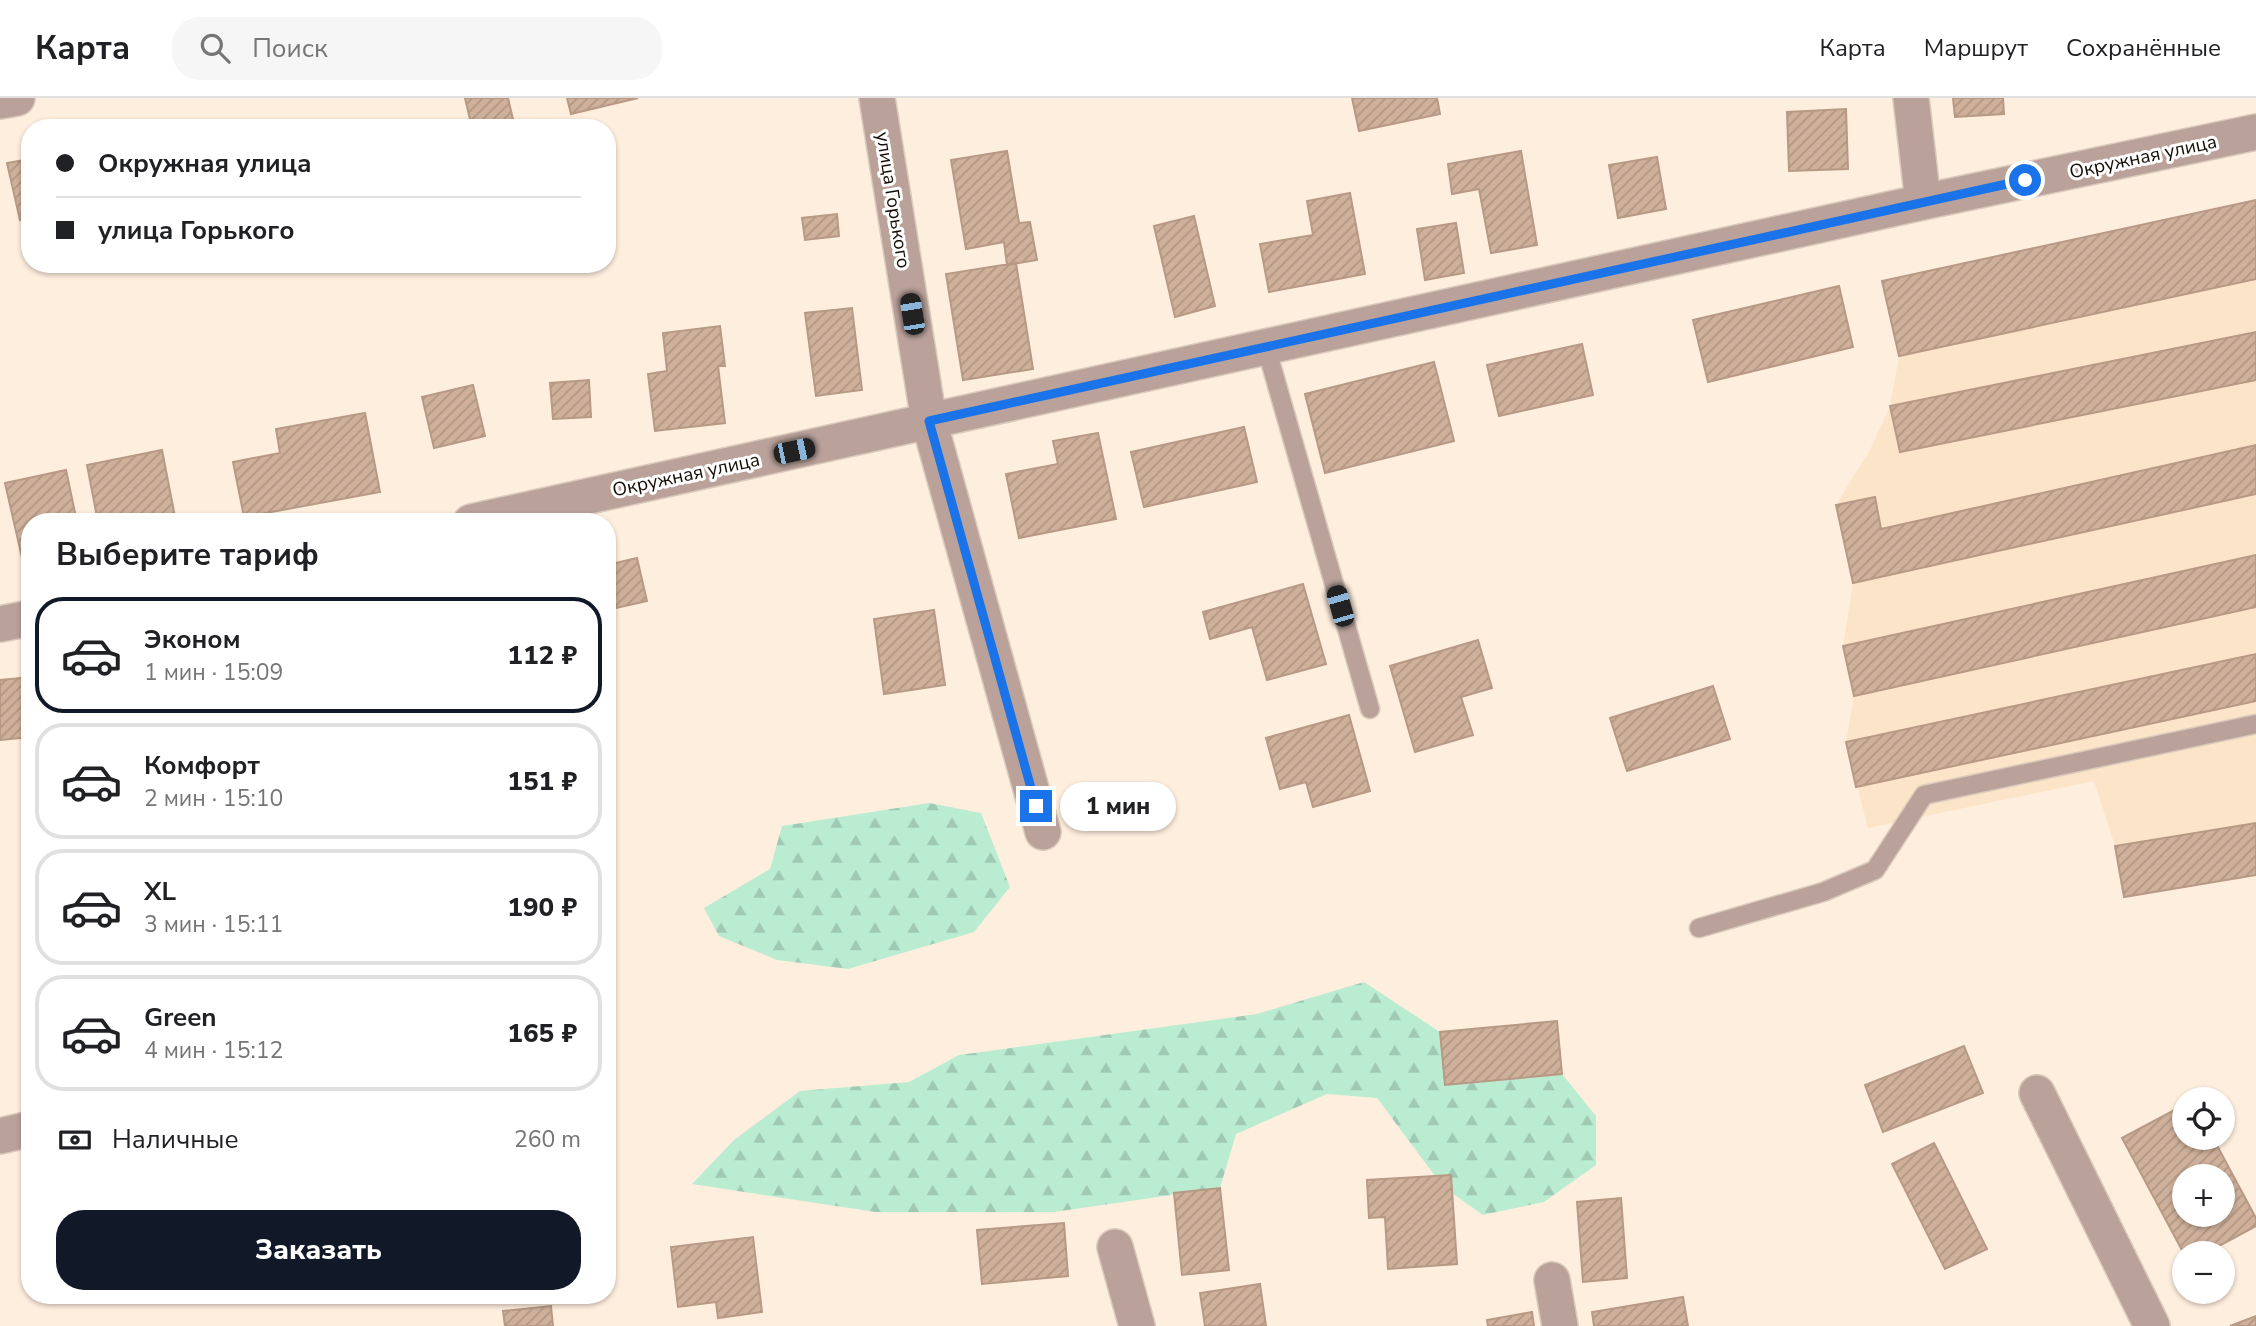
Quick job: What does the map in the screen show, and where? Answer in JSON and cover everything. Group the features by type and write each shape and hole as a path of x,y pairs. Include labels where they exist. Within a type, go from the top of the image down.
{"street":[{"path":"0,101 16,98"},
{"name":"улица Горького","path":"877,98 929,421 1043,832"},
{"path":"1911,98 1923,202"},
{"name":"Окружная улица","path":"512,513 1923,202 2256,132"},
{"path":"0,624 21,620"},
{"path":"2037,1093 2152,1326"},
{"path":"0,1136 21,1131"},
{"path":"1115,1247 1137,1326"},
{"path":"1552,1280 1560,1326"}],"lane":[{"path":"1266,347 1370,709"},
{"path":"1699,928 1823,892 1875,870 1924,795 2256,724"}],"shaded area":[{"path":"2256,200 2256,875 2124,897 2115,846 2094,781 1868,828 1846,742 1854,696 1843,646 1853,583 1836,505 1870,450 1890,406 1899,356 1882,281"}],"green space":[{"path":"929,803 981,813 1010,887 974,932 848,969 777,960 719,936 704,908 770,869 782,826"},
{"path":"1364,982 1440,1032 1445,1085 1562,1074 1596,1116 1596,1165 1544,1202 1483,1215 1452,1193 1451,1175 1435,1176 1377,1098 1327,1094 1236,1134 1220,1188 1054,1212 875,1212 692,1184 734,1140 800,1091 909,1082 959,1055 1257,1014"}],"building":[{"path":"465,98 508,98 513,119 470,119"},
{"path":"567,98 638,98 571,114"},
{"path":"1352,98 1437,98 1440,114 1359,131"},
{"path":"1953,98 2003,98 2004,114 1955,117"},
{"path":"1846,109 1848,169 1789,171 1787,112"},
{"path":"1007,151 1019,223 1030,222 1037,260 1007,265 1004,242 966,249 951,160"},
{"path":"1521,151 1537,245 1491,253 1479,189 1452,194 1448,164"},
{"path":"1657,157 1666,209 1618,218 1609,165"},
{"path":"21,161 21,220 20,220 7,163"},
{"path":"1350,193 1365,274 1269,292 1260,244 1313,235 1307,201"},
{"path":"2256,200 2256,279 1899,356 1882,281"},
{"path":"837,214 839,236 805,240 802,218"},
{"path":"1194,216 1215,306 1175,317 1154,226"},
{"path":"1456,223 1464,273 1425,280 1417,229"},
{"path":"1016,263 1033,369 963,380 946,274"},
{"path":"1839,286 1853,347 1708,382 1693,320"},
{"path":"852,308 862,390 816,396 805,313"},
{"path":"720,326 725,366 718,366 725,423 655,431 648,374 667,371 663,333"},
{"path":"2256,332 2256,380 1900,452 1890,406"},
{"path":"1582,344 1593,395 1499,416 1487,365"},
{"path":"1434,362 1454,441 1325,473 1305,394"},
{"path":"589,380 591,417 553,419 550,383"},
{"path":"473,385 485,436 434,448 422,397"},
{"path":"365,413 380,492 266,513 243,513 233,462 280,453 276,429"},
{"path":"1244,427 1257,482 1144,507 1131,452"},
{"path":"1098,433 1116,519 1019,538 1006,474 1058,464 1053,441"},
{"path":"2256,445 2256,494 1853,583 1836,505 1875,497 1881,529"},
{"path":"162,450 174,513 96,513 87,465"},
{"path":"66,470 75,513 21,513 21,554 5,483"},
{"path":"2256,555 2256,607 1854,696 1843,646"},
{"path":"637,558 647,601 616,608 616,563"},
{"path":"1303,584 1326,664 1267,680 1252,627 1210,639 1203,612"},
{"path":"934,610 945,685 884,694 874,619"},
{"path":"1478,640 1492,688 1461,697 1473,735 1415,752 1390,666"},
{"path":"2256,654 2256,701 1856,787 1846,742"},
{"path":"21,678 21,738 0,740 0,680"},
{"path":"1713,686 1730,739 1627,771 1610,718"},
{"path":"1349,715 1370,791 1313,807 1306,782 1280,789 1266,738"},
{"path":"2256,823 2256,875 2124,897 2115,846"},
{"path":"1557,1021 1562,1074 1445,1085 1440,1032"},
{"path":"1964,1046 1983,1093 1883,1132 1865,1085"},
{"path":"2172,1111 2172,1150 2219,1150 2227,1164 2172,1164 2172,1227 2235,1227 2235,1179 2256,1218 2256,1226 2228,1241 2177,1241 2122,1138"},
{"path":"1934,1143 1987,1249 1945,1269 1892,1164"},
{"path":"1451,1175 1457,1264 1388,1269 1385,1217 1369,1218 1367,1180"},
{"path":"1220,1188 1229,1270 1182,1275 1174,1193"},
{"path":"1621,1198 1627,1278 1583,1282 1577,1202"},
{"path":"1064,1223 1068,1276 982,1284 977,1230"},
{"path":"753,1237 762,1312 718,1318 716,1302 678,1307 671,1247"},
{"path":"1260,1284 1266,1326 1205,1326 1200,1293"},
{"path":"1683,1297 1688,1326 1594,1326 1592,1312"},
{"path":"551,1306 553,1326 505,1326 503,1311"},
{"path":"1532,1312 1534,1326 1488,1326 1487,1320"},
{"path":"2256,1316 2256,1326 2230,1326"}],"route":[{"path":"1036,806 929,421 2025,180"}]}
